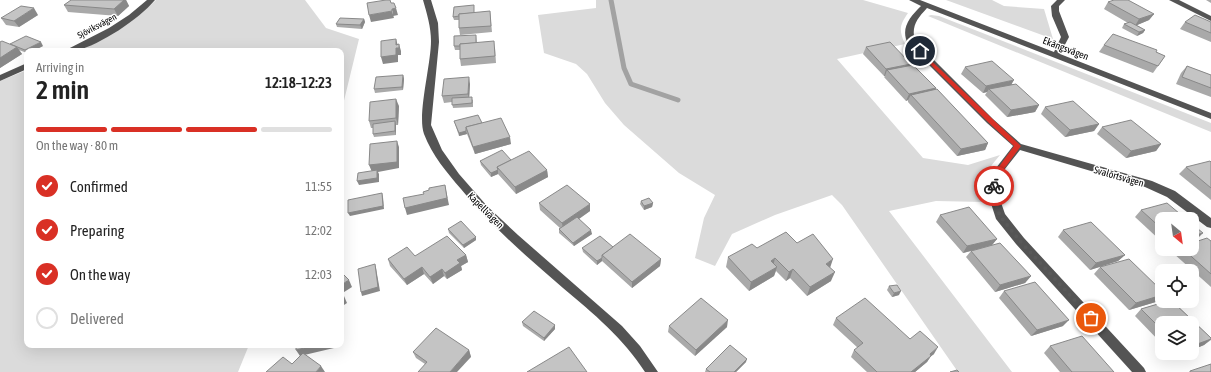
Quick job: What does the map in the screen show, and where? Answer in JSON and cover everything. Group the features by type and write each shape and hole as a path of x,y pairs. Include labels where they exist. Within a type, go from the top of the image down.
{"street":[{"name":"Sjöviksvägen","path":"75,48 108,34 129,20 151,0"},
{"name":"Kapellvägen","path":"427,0 434,23 435,42 426,125 433,145 459,181 485,210 613,325 634,347 652,372"},
{"name":"Ekängsvägen","path":"913,0 1211,116"},
{"path":"1056,55 1064,41 1064,35 1055,12 1055,6 1061,0"},
{"path":"1173,0 1211,19"},
{"path":"926,5 911,22 907,30 911,42 990,121 1018,146 1001,168 992,191 1000,216 1020,241 1140,372"},
{"path":"0,78 24,67"},
{"name":"Svalörtsvägen","path":"1018,146 1148,184 1170,194 1194,210 1211,224"}],"shaded area":[{"path":"156,0 305,0 326,28 359,39 344,101 344,48 82,48 118,30"},
{"path":"596,0 863,0 908,13 901,28 905,44 837,59 923,158 968,165 1000,155 987,172 983,182 982,188 984,202 936,201 889,211 1012,372 958,372 842,205 832,195 775,215 732,234 715,266 695,258 704,218 715,195 679,173 624,125 605,103 587,74 576,64 544,53 538,15 596,8"},
{"path":"946,0 992,0 1004,6 1044,9 1053,39"},
{"path":"928,16 939,16 1211,123 1211,132"},
{"path":"24,71 24,348 248,348 238,372 0,372 0,81"}],"building":[{"path":"71,0 124,0 114,9 64,5"},
{"path":"390,0 391,3 394,3 396,8 392,9 392,11 369,15 367,3"},
{"path":"1114,0 1128,0 1154,14 1139,19 1108,2"},
{"path":"474,5 474,13 459,14 459,16 453,17 454,7"},
{"path":"21,6 34,8 14,21 1,18"},
{"path":"490,11 491,26 459,28 459,14"},
{"path":"1195,15 1211,22 1211,33 1185,22"},
{"path":"340,18 364,19 360,25 336,24"},
{"path":"1130,22 1145,30 1139,32 1124,24"},
{"path":"1113,34 1157,50 1156,52 1165,56 1158,66 1104,45"},
{"path":"476,35 476,43 454,46 454,36"},
{"path":"26,36 41,42 29,48 24,48 24,50 10,44"},
{"path":"396,39 396,45 399,44 399,48 396,48 396,55 381,57 381,41"},
{"path":"2,41 17,47 0,58 0,42"},
{"path":"494,41 495,56 460,59 460,44"},
{"path":"890,42 911,64 886,69 866,47"},
{"path":"992,61 1014,80 986,86 965,67"},
{"path":"913,65 936,88 909,94 887,70"},
{"path":"1187,66 1211,75 1211,88 1182,77"},
{"path":"403,75 402,87 374,89 376,77"},
{"path":"469,77 468,94 442,96 444,79"},
{"path":"1016,84 1039,105 1011,110 989,89"},
{"path":"937,89 988,143 961,149 911,95"},
{"path":"472,97 472,103 452,105 452,98"},
{"path":"396,99 396,118 369,121 370,102"},
{"path":"1073,101 1099,124 1070,130 1045,107"},
{"path":"478,115 482,123 466,127 466,131 459,133 454,121"},
{"path":"501,118 510,137 473,147 466,127"},
{"path":"1131,120 1161,144 1131,151 1102,127"},
{"path":"395,121 395,131 373,134 373,124"},
{"path":"397,141 397,162 369,165 370,144"},
{"path":"502,150 511,160 497,167 498,170 491,173 480,161"},
{"path":"529,151 547,170 515,187 497,167"},
{"path":"1211,162 1211,188 1186,167"},
{"path":"377,170 377,178 357,181 358,173"},
{"path":"445,185 447,198 405,208 403,198 424,194 423,192 429,190 429,188"},
{"path":"567,185 590,204 562,223 539,203"},
{"path":"382,193 383,206 348,213 348,200"},
{"path":"649,198 653,203 644,206 641,201"},
{"path":"1167,203 1178,212 1155,212 1155,223 1141,210"},
{"path":"969,207 997,239 967,246 940,215"},
{"path":"577,217 591,230 573,243 559,229"},
{"path":"461,221 476,237 463,245 448,229"},
{"path":"1091,222 1125,255 1096,263 1063,230"},
{"path":"786,232 797,243 813,234 833,259 826,264 835,272 810,287 793,269 789,272 775,258 771,261 777,267 751,282 728,257 752,244 757,248"},
{"path":"630,234 661,259 632,282 602,255"},
{"path":"447,236 466,255 457,260 460,263 445,273 442,269 430,277 422,267 404,279 388,259 407,247 415,256"},
{"path":"600,236 613,247 602,255 602,258 597,261 582,248"},
{"path":"1207,238 1211,241 1211,274 1191,256 1199,256 1199,241"},
{"path":"1000,243 1031,276 1000,285 971,251"},
{"path":"1129,259 1155,284 1155,297 1136,303 1100,267"},
{"path":"375,264 378,287 361,292 358,269"},
{"path":"344,275 349,280 344,283"},
{"path":"1035,282 1069,320 1037,330 1004,291"},
{"path":"897,285 901,291 894,293 889,286"},
{"path":"701,298 728,320 696,350 669,326"},
{"path":"865,298 910,339 920,331 938,347 930,354 931,356 911,372 877,372 854,350 863,343 836,318"},
{"path":"1155,305 1155,308 1179,308 1188,316 1155,316 1155,323 1141,309"},
{"path":"534,311 555,325 544,338 522,322"},
{"path":"1199,327 1211,338 1199,343"},
{"path":"436,328 469,350 450,372 418,372 427,362 413,352"},
{"path":"1082,336 1114,372 1072,372 1050,346"},
{"path":"730,345 747,359 734,372 710,372 706,369"},
{"path":"569,347 587,372 527,372"},
{"path":"303,353 321,366 316,372 266,372 283,357 292,364"},
{"path":"1211,364 1211,372 1190,372 1190,371"}],"waterway":[{"path":"611,0 624,68 631,84 678,100"}],"way so far":[{"path":"994,186 992,191 1000,216 1020,241 1091,318"}],"route":[{"path":"920,51 990,121 1018,146 1001,168 994,186"}]}
